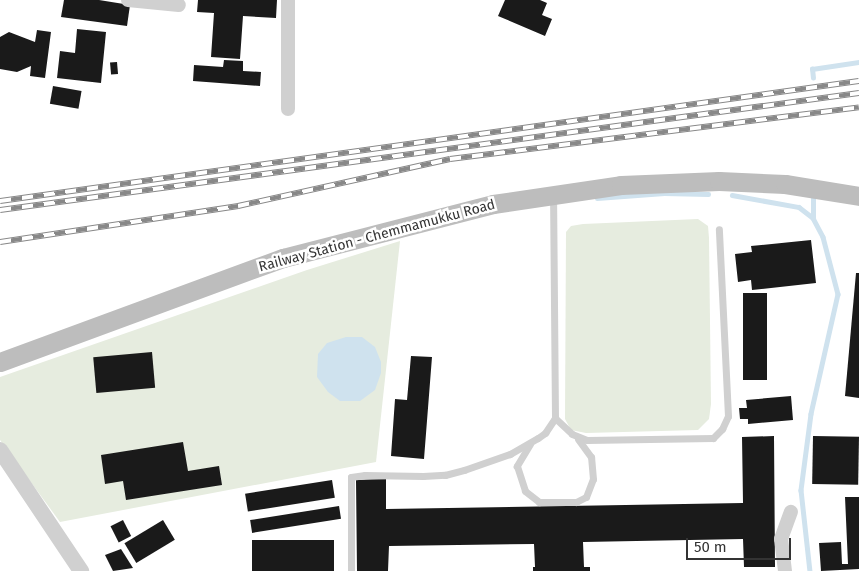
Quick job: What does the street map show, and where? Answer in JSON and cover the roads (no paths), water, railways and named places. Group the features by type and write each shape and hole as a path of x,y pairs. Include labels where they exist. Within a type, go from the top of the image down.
{"main road":[{"name":"Railway Station - Chemmamukku Road","path":"0,362 283,258 437,217 553,193 662,182 749,181 785,184 859,196"}],"street":[{"path":"128,0 179,5"},
{"path":"288,0 288,109"},
{"path":"0,450 81,571"},
{"path":"785,571 781,539 790,512"}],"lane":[{"path":"351,571 351,477 364,475 445,475 510,454 545,433 555,418 553,193"},
{"path":"578,438 587,440 713,438 722,429 728,416 718,229"},
{"path":"532,442 517,466 525,491 539,502 576,502 586,497 593,479 591,457 578,438 563,427 555,418"}],"water":[{"path":"346,337 362,337 375,347 381,362 381,373 375,390 360,401 340,401 328,392 317,377 318,354 327,343"}],"waterway":[{"path":"813,78 812,69 859,62"},
{"path":"597,198 664,193 708,194"},
{"path":"732,195 799,207 813,218 823,237 838,294 811,414 801,490 810,571"},
{"path":"813,196 813,218"}],"railway":[{"path":"0,201 859,81"},
{"path":"0,210 859,93"},
{"path":"0,242 238,206 450,159 859,107"}]}
